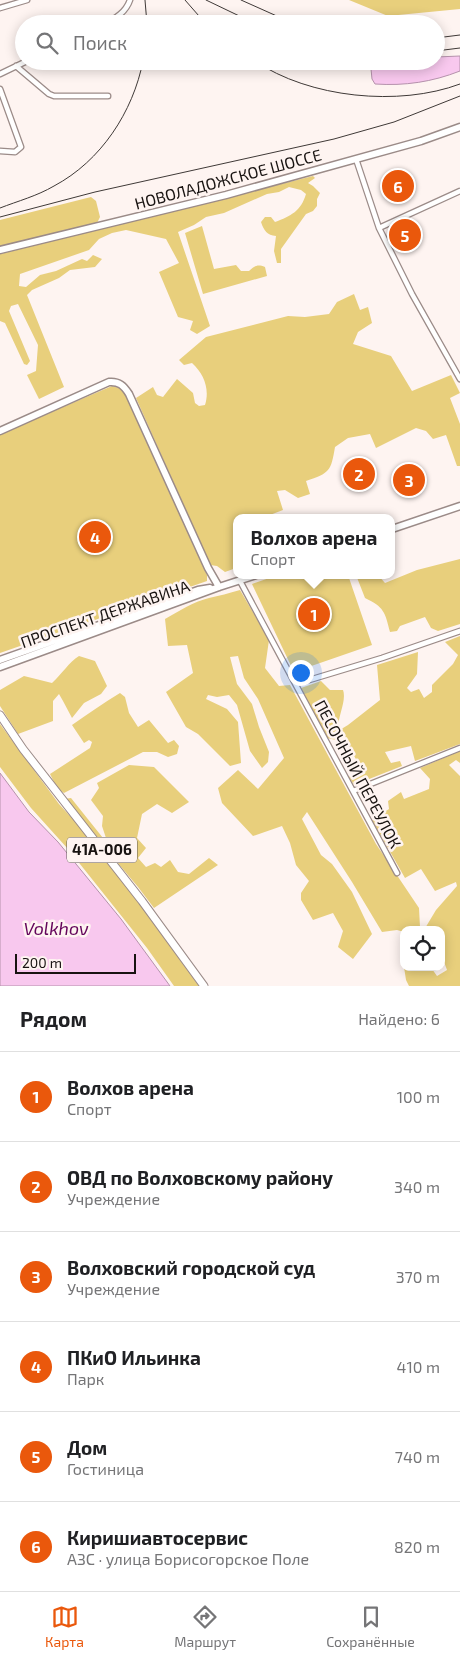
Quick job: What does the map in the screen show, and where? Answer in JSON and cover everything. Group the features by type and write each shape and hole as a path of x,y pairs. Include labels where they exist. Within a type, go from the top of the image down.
{"main road":[{"name":"НОВОЛАДОЖСКОЕ ШОССЕ","path":"0,250 226,195 443,134 460,127"},
{"path":"0,431 109,382 117,382 124,386 208,568 219,587"},
{"path":"395,528 460,506"},
{"name":"ПРОСПЕКТ ДЕРЖАВИНА","path":"0,666 245,579"},
{"name":"ПРОСПЕКТ ДЕРЖАВИНА","path":"0,660 198,590 219,587"},
{"name":"41А-006","path":"0,715 23,749 142,901 204,986"}],"street":[{"path":"0,8 27,0"},
{"path":"120,15 126,9 130,0"},
{"path":"0,74 15,66"},
{"path":"21,70 49,94 54,96 108,96"},
{"path":"0,89 21,147 15,152 0,151"},
{"path":"356,159 379,228 412,294 458,370 460,379"},
{"path":"379,228 460,191"},
{"name":"ПЕСОЧНЫЙ ПЕРЕУЛОК","path":"240,581 397,873"},
{"path":"296,684 382,658 460,631"},
{"path":"352,791 460,748"}],"shaded area":[{"path":"349,0 460,0 460,9 386,15"},
{"path":"313,176 315,178 308,183 320,193 317,199 317,206 313,211 306,214 281,249 281,263 277,263 274,251 276,236 266,232 261,222 265,217 271,217 275,222 295,212 306,194 301,190 289,187 279,192 267,194 224,213 206,217 178,232 210,326 197,334 190,330 193,321 178,317 159,272 179,263 166,239 126,230 112,233 99,239 89,250 20,274 19,286 26,287 40,275 56,271 82,259 87,261 93,255 102,259 95,267 70,270 59,278 32,290 27,295 64,387 39,399 27,375 36,371 38,345 18,304 11,306 9,311 30,361 27,365 24,364 5,323 0,321 0,254"},
{"path":"91,197 96,201 100,217 97,223 0,247 0,220"},
{"path":"202,226 214,269 236,265 241,271 249,271 260,266 265,267 267,276 203,294 185,233"},
{"path":"354,294 360,310 368,307 372,323 358,332 353,344 391,356 412,391 451,375 460,393 450,398 460,424 460,466 457,466 446,435 433,439 426,431 416,428 376,448 370,434 348,438 335,447 328,470 320,476 306,481 310,494 298,498 285,490 277,491 283,510 272,514 233,514 233,569 225,572 217,566 210,565 136,398 153,387 157,395 163,397 177,379 193,393 195,403 199,406 205,405 207,393 203,377 192,363 184,365 179,360 206,337 288,316 305,317 329,314 337,302"},
{"path":"112,386 122,389 126,394 207,575 207,581 0,653 0,434"},
{"path":"460,559 460,624 438,631 431,628 425,617 400,626 397,631 390,632 383,611 376,604 365,598 358,579 382,579 385,583 417,570"},
{"path":"266,579 349,579 372,645 294,672 252,584"},
{"path":"240,590 269,640 265,668 279,686 290,685 376,844 419,908 420,926 400,926 400,931 382,932 307,812 302,819 321,855 332,864 352,892 372,934 353,959 338,947 343,931 333,913 313,920 301,900 301,893 309,881 296,865 290,843 282,826 253,836 222,803 218,788 238,770 258,789 284,758 258,699 244,678 238,656 230,657 237,684 252,704 269,752 268,762 262,768 250,751 237,705 229,695 217,697 208,695 206,699 227,709 238,722 241,763 230,766 198,734 186,727 166,692 193,673 187,645 168,646 165,619 186,607 209,598"},
{"path":"460,636 460,744 415,761 411,746 385,752 391,763 400,761 402,766 354,785 349,777 361,768 346,742 327,738 301,688 321,681 330,690 343,690 344,699 338,731 380,700 377,665 418,652 417,674 407,688 411,692 419,689 424,698 432,692 432,685 453,664 458,655 445,642"},
{"path":"79,656 95,661 107,686 101,694 84,703 72,718 59,694 53,701 53,721 18,734 0,706 0,690 24,676 52,683"},
{"path":"120,693 125,697 129,713 138,727 149,720 168,743 174,740 179,746 177,754 168,757 157,752 143,752 64,793 57,788 50,774 90,748 92,742 89,740 84,743 72,725"},
{"path":"0,724 59,804 90,838 123,881 199,986 174,986 147,948 68,849 31,808 0,767"},
{"path":"460,751 460,763 456,760 449,765 460,776 460,986 409,986 405,971 433,971 437,976 447,970 445,964 445,926 426,926 436,910 457,886 456,882 435,891 421,869 405,878 372,820 389,809 388,801 401,792 404,799 429,789 430,779 420,768"},
{"path":"129,765 154,767 189,802 172,813 157,804 142,814 137,838 146,848 138,858 146,867 155,863 161,867 170,860 178,872 189,874 209,858 218,865 154,908 64,799 71,798 103,838 106,838 102,826 103,816 91,800 99,788 97,783"}],"water":[{"path":"460,56 460,71 439,78 397,84 375,84 372,79 371,70 445,70 445,57"},
{"name":"Volkhov","path":"0,773 29,812 58,842 121,919 170,986 0,986"}],"railway":[{"path":"145,0 146,15"},
{"path":"185,0 198,15"},
{"path":"206,0 237,15"},
{"path":"241,0 275,15"},
{"path":"445,37 460,35"},
{"path":"445,50 460,48"},
{"path":"0,208 48,190 71,176 86,163 100,149 123,116 141,70"},
{"path":"270,70 301,83 328,91 355,95 383,97 410,95 436,91 460,84"},
{"path":"0,217 95,192 334,139 394,122 460,96"}],"place":[{"name":"Киришиавтосервис","path":"398,186"},
{"name":"Дом","path":"405,235"},
{"name":"ОВД по Волховскому району","path":"359,474"},
{"name":"Волховский городской суд","path":"409,480"},
{"name":"ПКиО Ильинка","path":"95,537"},
{"name":"Волхов арена","path":"314,614"}]}
